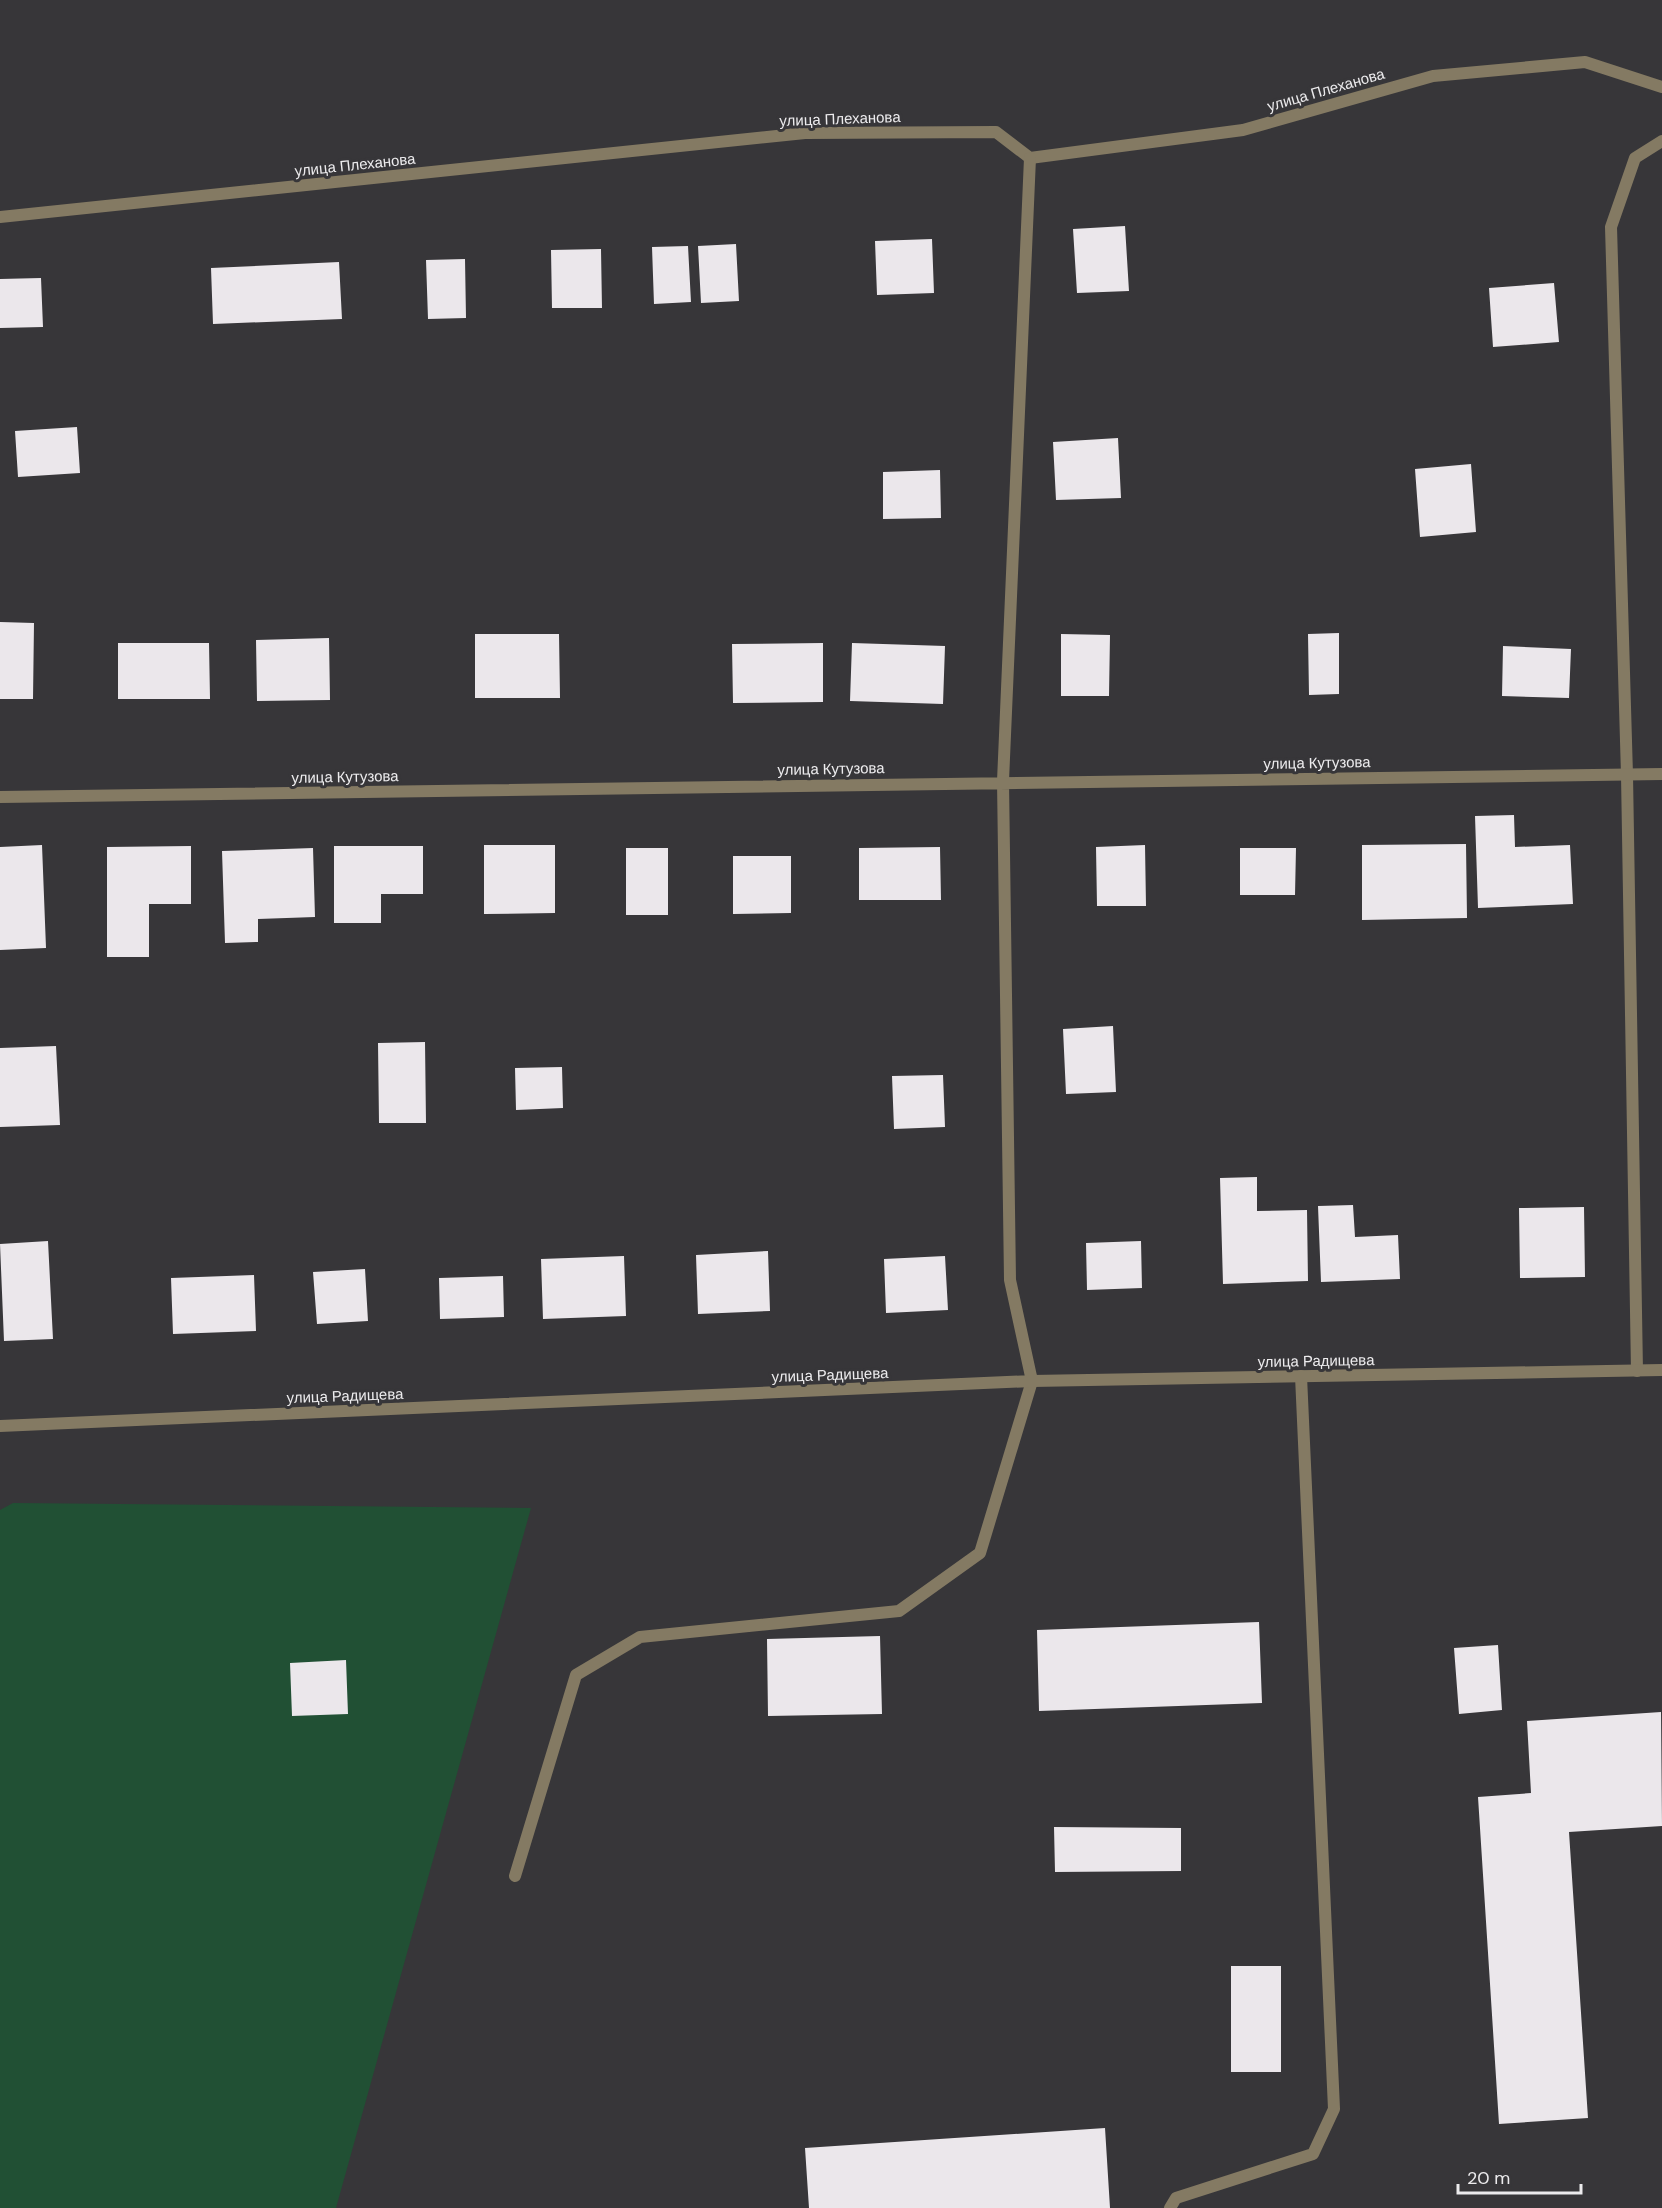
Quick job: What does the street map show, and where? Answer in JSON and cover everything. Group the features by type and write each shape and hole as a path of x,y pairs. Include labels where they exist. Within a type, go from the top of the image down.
{"street":[{"name":"улица Плеханова","path":"0,217 805,133 996,132 1030,158 1243,129 1433,75 1585,62 1662,87"},
{"path":"1637,1371 1627,775 1611,227 1635,158 1662,141"},
{"path":"515,1876 576,1675 640,1637 899,1611 980,1553 1032,1381 1010,1280 1003,782 1030,158"},
{"name":"улица Кутузова","path":"0,797 1662,774"},
{"name":"улица Радищева","path":"0,1426 1032,1381 1662,1370"},
{"path":"1170,2208 1176,2198 1313,2154 1334,2109 1301,1376"}],"green space":[{"path":"13,1503 531,1508 336,2208 0,2208 0,1510"}],"building":[{"path":"1125,226 1129,291 1077,293 1073,229"},
{"path":"932,239 934,293 877,295 875,241"},
{"path":"736,244 739,301 701,303 698,246"},
{"path":"688,246 691,302 654,304 652,247"},
{"path":"601,249 602,308 552,308 551,250"},
{"path":"465,259 466,318 428,319 426,260"},
{"path":"339,262 342,319 213,324 211,268"},
{"path":"41,278 43,327 0,328 0,279"},
{"path":"1554,283 1559,342 1493,347 1489,288"},
{"path":"77,427 80,473 18,477 15,431"},
{"path":"1118,438 1121,498 1056,500 1053,442"},
{"path":"1471,464 1476,532 1420,537 1415,469"},
{"path":"940,470 941,518 883,519 883,472"},
{"path":"0,622 34,623 33,699 0,699"},
{"path":"1339,633 1339,694 1309,695 1308,634"},
{"path":"475,634 559,634 560,698 475,698"},
{"path":"1061,634 1110,635 1109,696 1061,696"},
{"path":"329,638 330,700 257,701 256,640"},
{"path":"118,643 209,643 210,699 118,699"},
{"path":"823,643 823,702 733,703 732,644"},
{"path":"852,643 945,646 943,704 850,701"},
{"path":"1503,646 1571,649 1569,698 1502,696"},
{"path":"1514,815 1515,847 1570,845 1573,904 1478,908 1475,816"},
{"path":"1466,844 1467,918 1362,920 1362,845"},
{"path":"42,845 46,948 0,950 0,847"},
{"path":"484,845 555,845 555,913 484,914"},
{"path":"1145,845 1146,906 1097,906 1096,847"},
{"path":"191,846 191,904 149,904 149,957 107,957 107,847"},
{"path":"334,846 423,846 423,894 381,894 381,923 334,923"},
{"path":"940,847 941,900 859,900 859,848"},
{"path":"313,848 315,917 258,919 258,942 225,943 222,851"},
{"path":"626,848 668,848 668,915 626,915"},
{"path":"1240,848 1296,848 1295,895 1240,895"},
{"path":"733,856 791,856 791,913 733,914"},
{"path":"1113,1026 1116,1092 1066,1094 1063,1029"},
{"path":"425,1042 426,1123 379,1123 378,1043"},
{"path":"56,1046 60,1125 0,1127 0,1048"},
{"path":"562,1067 563,1108 516,1110 515,1068"},
{"path":"943,1075 945,1127 894,1129 892,1076"},
{"path":"1257,1177 1257,1211 1307,1210 1308,1281 1223,1284 1220,1178"},
{"path":"1353,1205 1355,1237 1398,1235 1400,1279 1321,1282 1318,1206"},
{"path":"1584,1207 1585,1277 1520,1278 1519,1208"},
{"path":"48,1241 53,1339 4,1341 0,1244"},
{"path":"1141,1241 1142,1288 1087,1290 1086,1243"},
{"path":"768,1251 770,1311 698,1314 696,1255"},
{"path":"624,1256 626,1316 543,1319 541,1259"},
{"path":"945,1256 948,1310 886,1313 884,1259"},
{"path":"365,1269 368,1321 317,1324 313,1272"},
{"path":"254,1275 256,1331 173,1334 171,1278"},
{"path":"503,1276 504,1317 440,1319 439,1278"},
{"path":"1259,1622 1262,1703 1039,1711 1037,1630"},
{"path":"880,1636 882,1714 768,1716 767,1639"},
{"path":"1498,1645 1502,1710 1459,1714 1454,1648"},
{"path":"346,1660 348,1714 292,1716 290,1663"},
{"path":"1661,1712 1662,1826 1569,1832 1588,2118 1499,2124 1478,1797 1531,1793 1527,1721"},
{"path":"1054,1827 1181,1828 1181,1871 1055,1872"},
{"path":"1231,1966 1281,1966 1281,2072 1231,2072"},
{"path":"1105,2128 1110,2208 809,2208 805,2148"}]}
